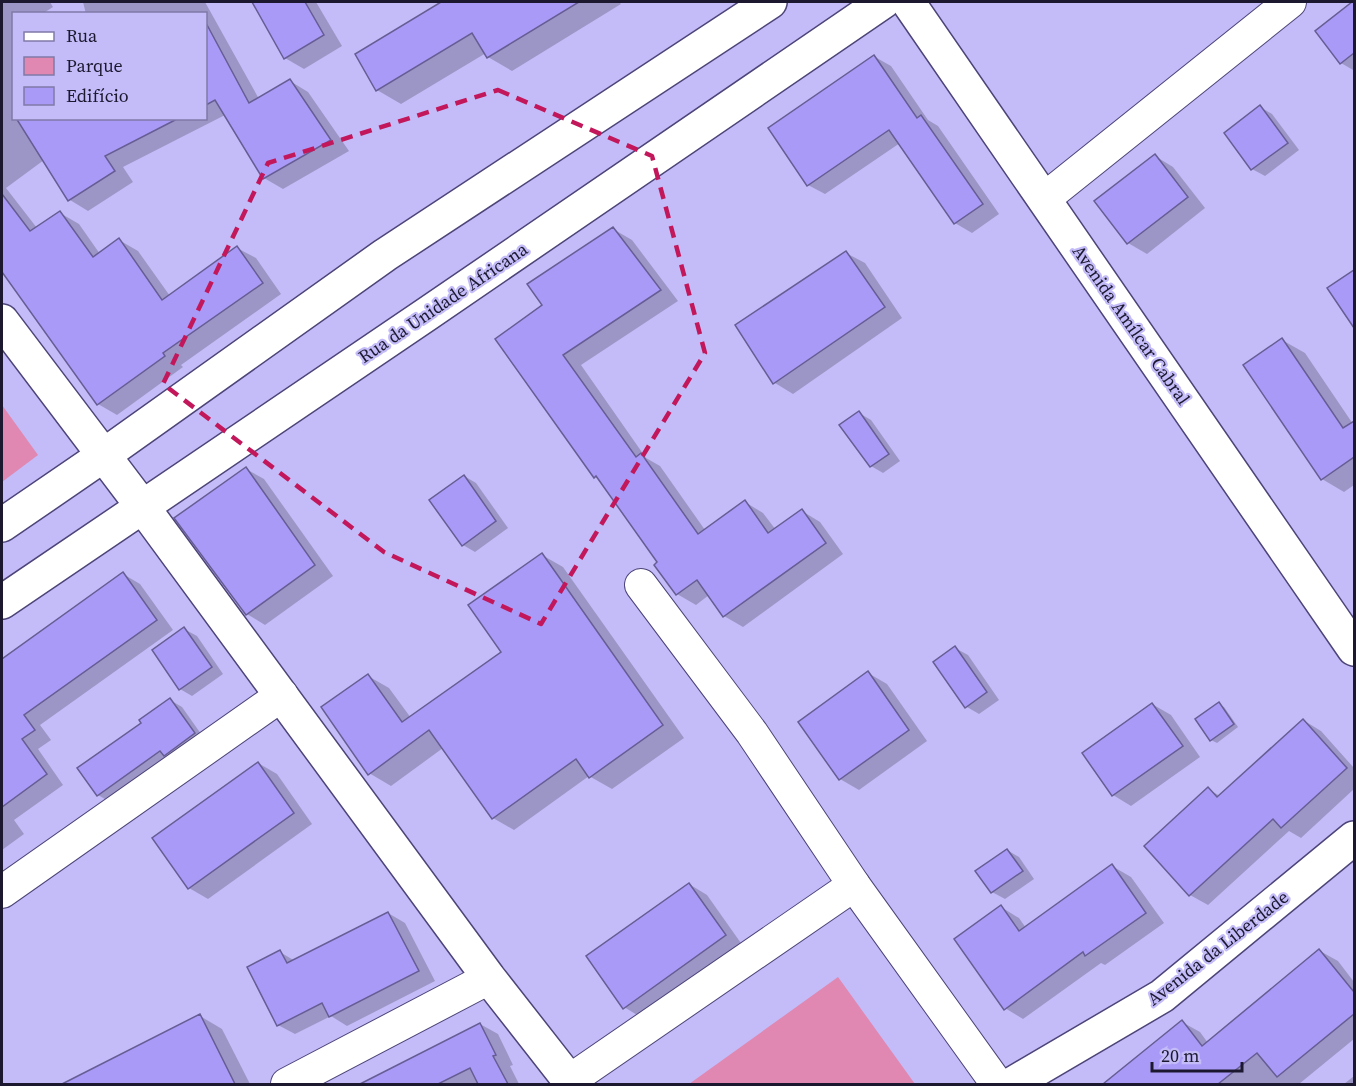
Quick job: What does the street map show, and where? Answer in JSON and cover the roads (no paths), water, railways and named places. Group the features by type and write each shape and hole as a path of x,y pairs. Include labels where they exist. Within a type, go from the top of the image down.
{"street":[{"path":"2,525 385,255 770,2"},
{"name":"Rua da Unidade Africana","path":"2,602 883,2"},
{"name":"Avenida Amílcar Cabral","path":"908,2 1354,649"},
{"path":"1044,198 1290,2"},
{"path":"2,321 142,506 489,978 571,1083 854,885"},
{"path":"641,585 752,733 854,885 997,1084"},
{"path":"2,892 282,696"},
{"name":"Avenida da Liberdade","path":"1012,1084 1162,996 1354,838"},
{"path":"287,1084 489,978"}]}
